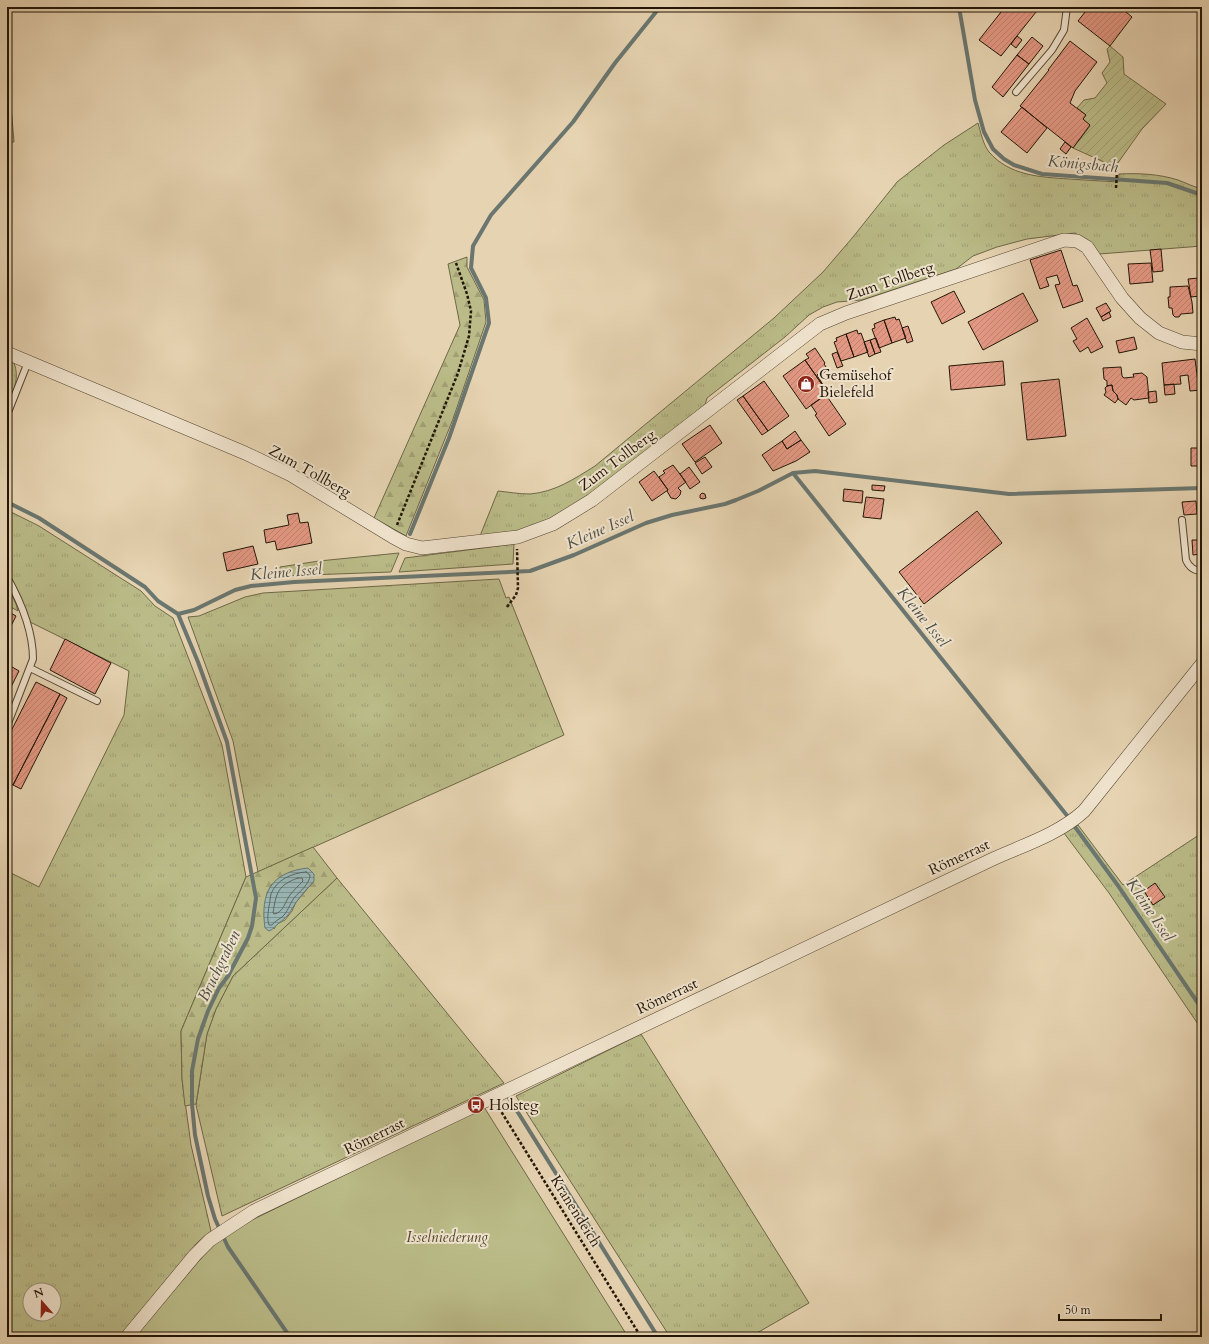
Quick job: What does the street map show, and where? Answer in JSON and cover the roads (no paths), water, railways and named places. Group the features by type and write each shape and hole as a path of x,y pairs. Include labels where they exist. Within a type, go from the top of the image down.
{"street":[{"name":"Zum Tollberg","path":"7,353 245,453 291,475 406,544 422,548 518,537 553,524 592,500 820,324 846,312 1064,240 1077,241 1086,247 1122,298 1140,318 1159,333 1182,342 1202,344"},
{"name":"Römerrast","path":"127,1337 195,1255 210,1240 254,1211 993,859 1062,828 1084,811 1202,664"}],"lane":[{"path":"1016,92 1052,50 1064,30 1067,7"},
{"path":"7,415 28,362"},
{"path":"1182,520 1186,560 1192,569 1202,571"},
{"path":"7,577 30,631 33,654 30,668 7,726"},
{"path":"30,668 97,701"}],"water":[{"path":"308,868 314,874 314,881 299,898 288,915 269,931 265,928 264,904 271,886 285,874 295,870"}],"waterway":[{"path":"410,534 449,438 489,323 486,298 471,268 473,246 491,215 573,122 615,63 660,7"},
{"name":"Königsbach","path":"959,7 975,100 984,132 993,149 1004,159 1014,165 1042,174 1167,183 1202,195"},
{"path":"793,473 815,471 1009,494 1202,488"},
{"name":"Kleine Issel","path":"7,502 39,518 145,587 158,601 178,614 194,610 235,590 251,586 294,582 530,571 574,555 646,523 672,515 725,504 736,500 758,491 793,473 1069,818"},
{"name":"Bruchgraben","path":"178,614 198,662 227,742 256,898 252,926 248,938 228,976 219,988 208,1011 198,1039 192,1071 192,1104 195,1135 208,1196 215,1219 228,1247 290,1337"},
{"name":"Kleine Issel","path":"1075,827 1119,887 1202,1009"},
{"path":"509,1098 658,1337"}],"place":[{"name":"Gemüsehof Bielefeld","path":"806,384"},
{"name":"Holsteg","path":"476,1105"}],"park label":[{"name":"Isselniederung","path":"447,1237"}]}
